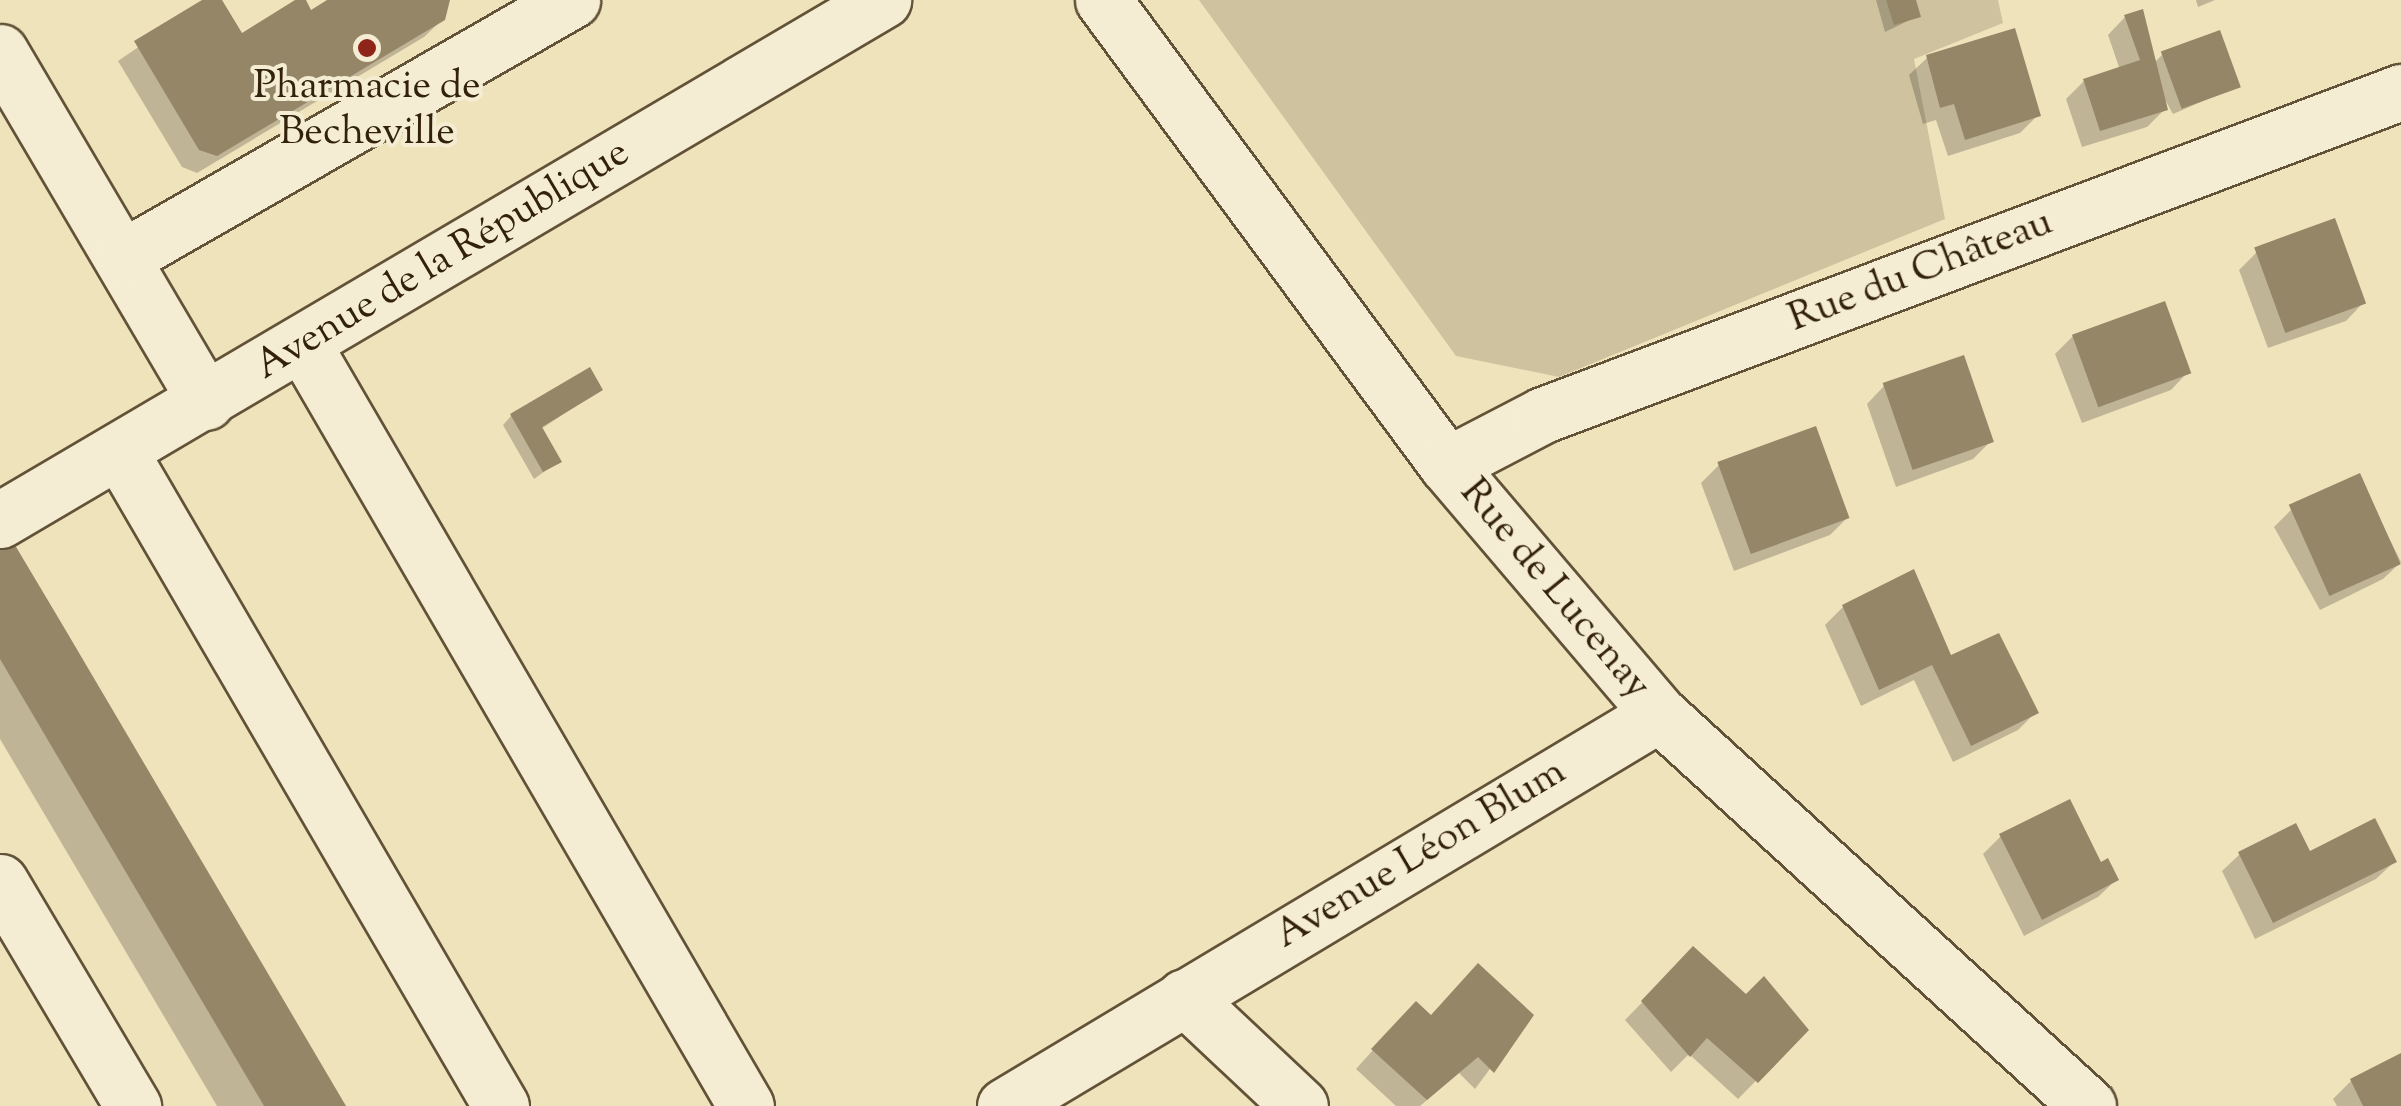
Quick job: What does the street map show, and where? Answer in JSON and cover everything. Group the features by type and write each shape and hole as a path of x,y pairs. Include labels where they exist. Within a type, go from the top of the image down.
{"street":[{"path":"122,258 572,0"},
{"name":"Avenue de la République","path":"0,520 304,346 884,0"},
{"name":"Rue de Lucenay","path":"1102,0 1447,465 1659,714 2088,1106"},
{"path":"0,52 206,402"},
{"name":"Rue du Château","path":"1447,465 1543,415 2401,92"},
{"path":"304,346 746,1106"},
{"path":"120,452 501,1106"},
{"name":"Avenue Léon Blum","path":"1005,1106 1659,714"},
{"path":"0,882 134,1106"},
{"path":"1184,997 1300,1106"}],"shaded area":[{"path":"1199,0 1998,0 2003,23 1914,59 1945,219 1559,377 1456,356"}],"building":[{"path":"202,0 222,0 242,33 295,0 306,0 311,10 327,0 450,0 445,20 217,156 199,150 134,41"},
{"path":"1886,0 1916,0 1921,17 1894,25"},
{"path":"2143,9 2168,110 2100,131 2083,79 2140,60 2124,15"},
{"path":"2015,28 2041,116 1965,140 1954,104 1940,108 1926,55"},
{"path":"2220,30 2241,87 2182,109 2161,52"},
{"path":"2335,218 2366,304 2285,333 2254,247"},
{"path":"2165,301 2191,373 2098,407 2072,335"},
{"path":"1964,355 1994,442 1913,470 1883,383"},
{"path":"590,367 603,390 542,427 562,462 543,472 510,414"},
{"path":"1816,426 1850,518 1751,554 1717,462"},
{"path":"2360,473 2401,564 2329,596 2289,505"},
{"path":"0,520 346,1106 264,1106 0,659"},
{"path":"1914,569 1951,655 1999,633 2039,713 1971,746 1932,665 1879,690 1842,605"},
{"path":"2070,799 2101,862 2108,858 2119,880 2042,920 1999,834"},
{"path":"2375,818 2397,862 2273,923 2238,852 2296,823 2310,851"},
{"path":"1693,946 1746,994 1764,976 1809,1030 1758,1083 1707,1038 1690,1057 1641,1001"},
{"path":"1478,963 1534,1015 1494,1073 1478,1057 1427,1100 1371,1049 1416,1001 1431,1015"},
{"path":"2401,1053 2401,1106 2363,1106 2350,1079"}],"place":[{"name":"Pharmacie de Becheville","path":"367,48"}]}
